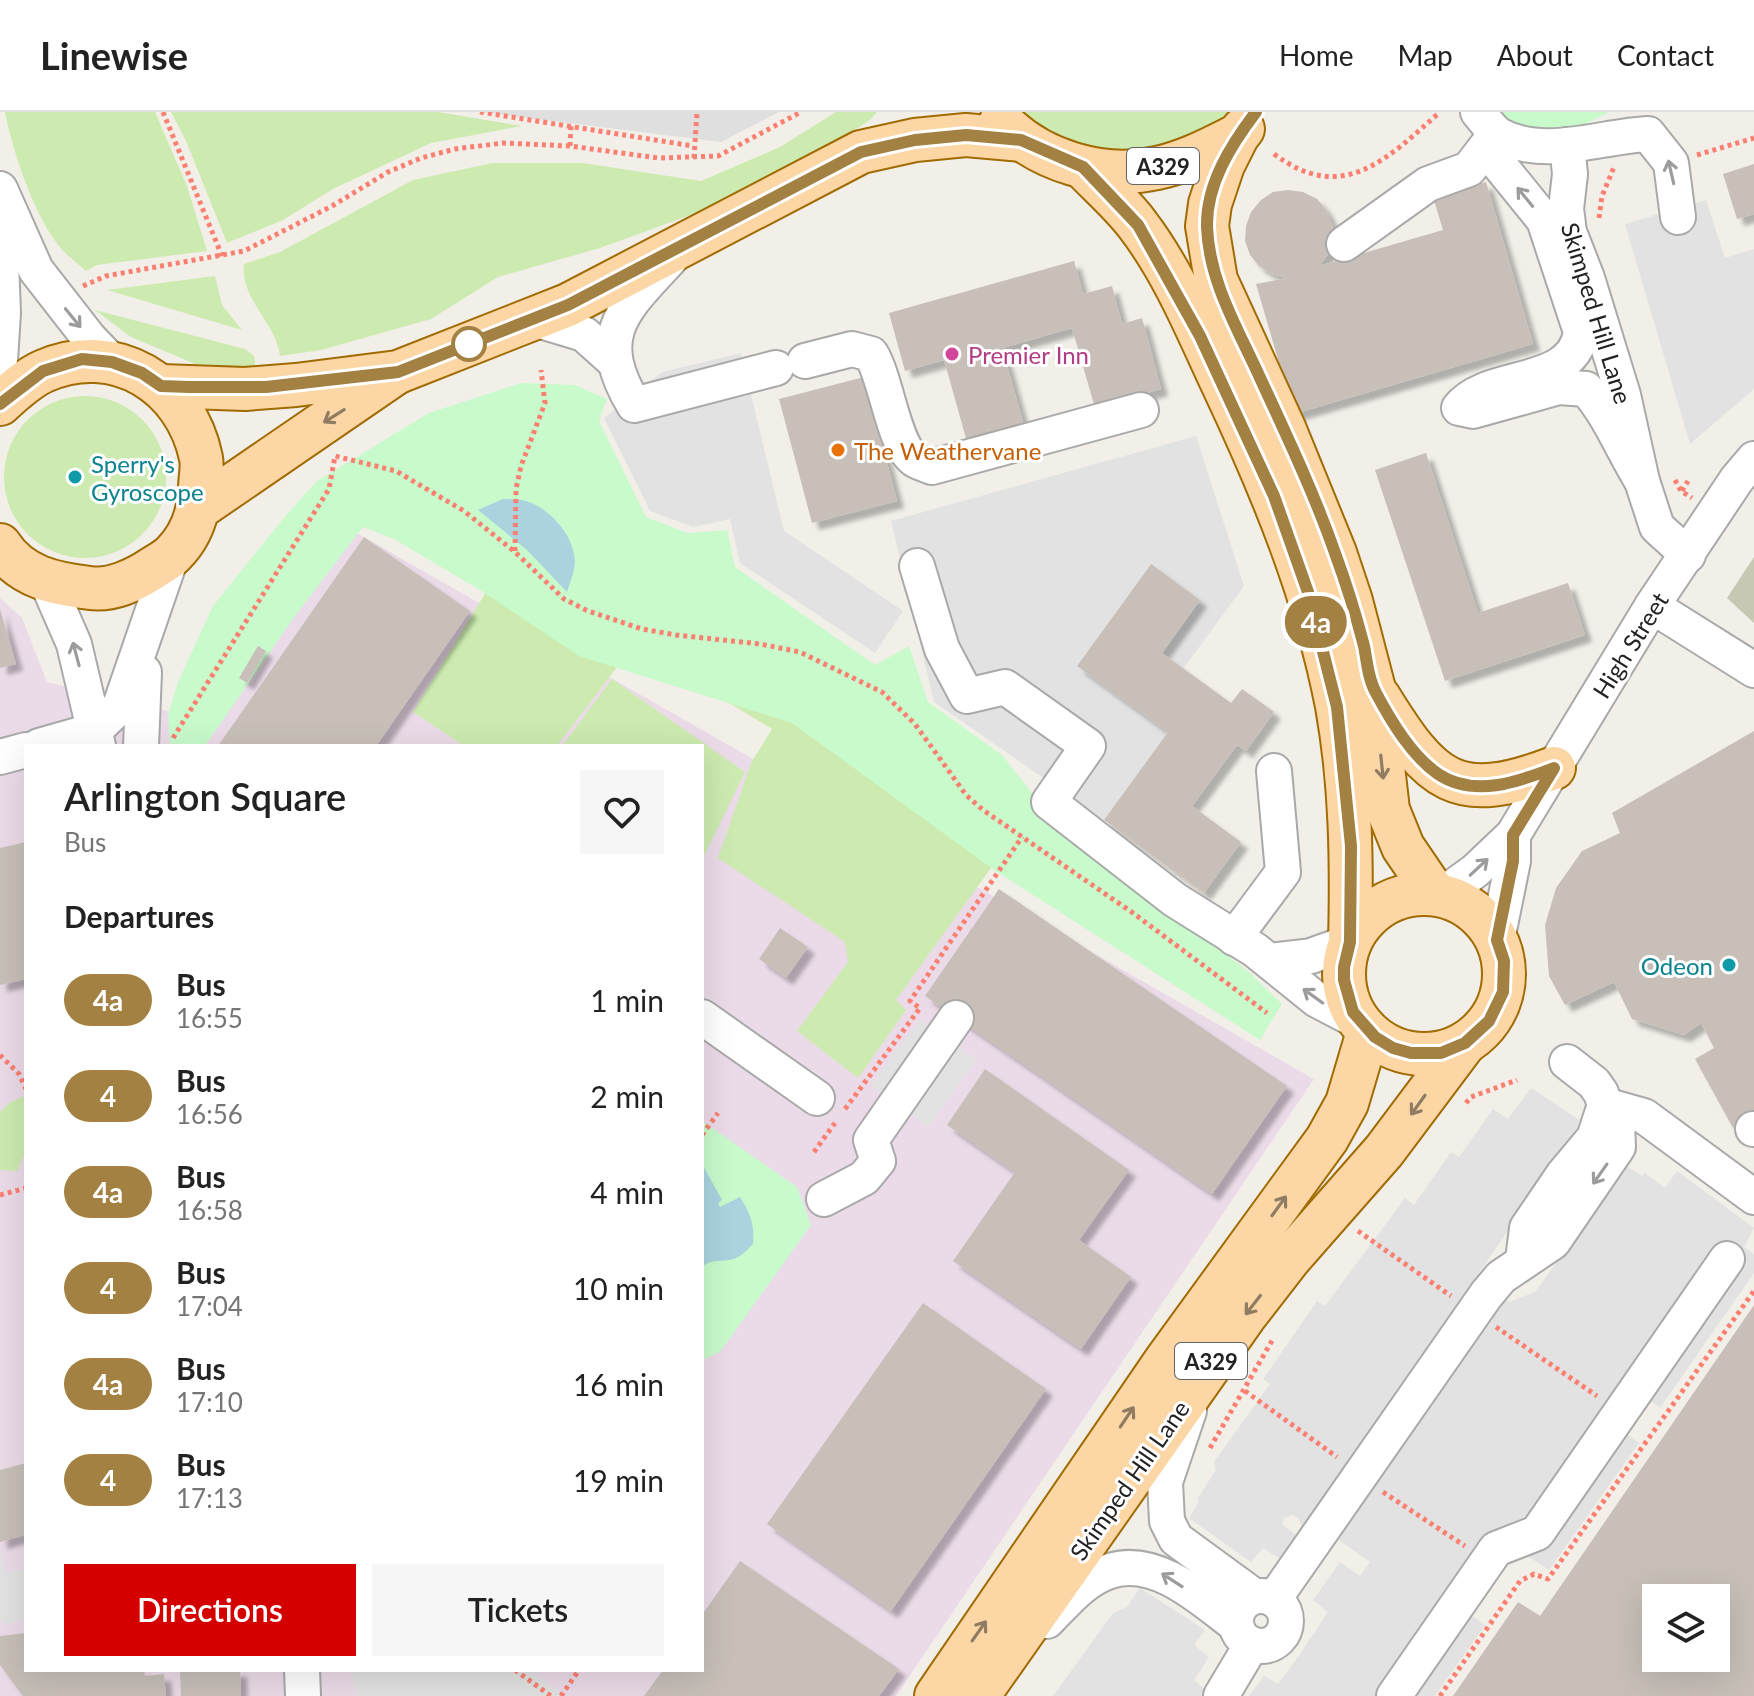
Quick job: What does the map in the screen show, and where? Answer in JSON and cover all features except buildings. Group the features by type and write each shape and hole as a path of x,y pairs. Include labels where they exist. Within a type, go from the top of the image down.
{"main road":[{"path":"861,152 896,112"},
{"path":"199,508 398,372 568,305 861,152 1007,126"},
{"name":"A329","path":"1007,126 1083,167 1112,171 1156,169 1256,134"},
{"path":"1256,134 1223,165 1210,204 1207,226 1216,280 1284,428 1335,553 1364,645 1374,689 1388,810 1403,847 1439,895"},
{"path":"1083,167 1138,225 1173,285 1253,449 1296,556 1326,656 1343,750 1351,846 1350,942 1344,967 1347,997 1364,1027 1383,1043 1411,1053 1441,1053 1465,1043 1489,1021 1503,992 1504,961 1497,940 1477,913 1456,900 1439,895 1400,897 1372,912 1350,942"},
{"path":"0,404 43,371 82,359 112,362 142,373 161,386 188,419 201,460 199,508 194,523 172,555 147,572 119,585 97,589 46,580 27,571 3,553"},
{"path":"161,386 245,389 398,372"},
{"path":"1374,689 1419,756 1452,781 1486,787 1512,783 1554,768"},
{"name":"Skimped Hill Lane","path":"936,1696 1166,1360 1327,1139 1347,1103 1364,1027"},
{"name":"Skimped Hill Lane","path":"985,1686 1200,1376 1290,1258 1384,1151 1465,1043"}],"street":[{"path":"1344,244 1428,184 1469,169 1487,123 1510,140 1544,146 1648,134 1671,163 1678,217"},
{"name":"Skimped Hill Lane","path":"1487,123 1497,162 1544,220 1581,332 1579,349 1569,360 1547,371 1468,397 1459,408 1473,411 1559,387 1586,389 1600,404 1623,452 1642,481"},
{"name":"Skimped Hill Lane","path":"1567,145 1570,174 1566,209 1569,232 1587,278 1623,395 1642,481 1657,527 1688,555"},
{"path":"0,189 36,270 89,338 112,362"},
{"path":"0,233 3,313 0,360"},
{"path":"682,246 626,307 615,341 613,360 634,405 852,349 871,354 879,368 902,445 913,459 932,467 1141,410"},
{"path":"534,319 584,334 613,360"},
{"name":"High Street","path":"1439,895 1475,871 1513,835 1652,606 1737,479 1754,459"},
{"path":"54,744 97,738 120,706 172,555"},
{"path":"141,744 143,680 148,647 172,555"},
{"path":"917,566 942,649 967,696 1005,687 1088,746 1049,802 1175,900 1270,961 1317,1000 1364,1027"},
{"path":"46,580 74,644 97,738"},
{"path":"1652,606 1754,670"},
{"path":"0,757 24,751"},
{"path":"1234,938 1283,872 1274,771"},
{"name":"High Street","path":"1497,940 1513,861 1513,835"},
{"path":"1270,961 1311,956 1350,942"},
{"path":"704,1018 817,1098"},
{"path":"824,1199 864,1178 878,1161 871,1140 956,1018"},
{"path":"1221,1696 1254,1616 1474,1312 1501,1277 1523,1260 1527,1228 1563,1175 1594,1138 1605,1105 1594,1083 1567,1062"},
{"path":"1605,1105 1644,1116 1746,1186"},
{"path":"1394,1696 1487,1560 1503,1544 1528,1539 1537,1533 1727,1259"},
{"path":"1200,1376 1165,1482 1167,1521 1176,1539 1254,1616"},
{"path":"985,1686 1078,1590 1110,1570 1161,1573 1254,1616"},
{"path":"302,1672 303,1696"}],"path":[{"path":"163,112 222,256"},
{"path":"480,112 693,146"},
{"path":"694,158 697,112"},
{"path":"87,283 106,276 244,251 332,206 388,172 421,158 455,149 503,143 570,146 658,158 718,156 801,112"},
{"path":"1256,134 1286,164 1310,174 1327,177 1354,174 1387,159 1440,112"},
{"path":"570,146 571,125"},
{"path":"1690,157 1754,138"},
{"path":"515,552 516,500 521,466 545,403 541,370"},
{"path":"169,744 329,489 335,456 396,471 464,511 515,552 564,599 606,619 676,635 760,644 800,652 882,692 915,724 966,795 1267,1013"},
{"path":"1681,491 1688,481"},
{"path":"814,1152 920,1008 910,1001 1022,837"},
{"path":"0,1055 19,1074 24,1085"},
{"path":"1461,1108 1471,1097 1517,1080"},
{"path":"704,1132 718,1113"},
{"path":"0,1195 24,1189"},
{"path":"1347,1241 1366,1219"},
{"path":"1357,1230 1654,1434"},
{"name":"Skimped Hill Lane","path":"1206,1454 1275,1336"},
{"path":"518,1672 551,1696"},
{"path":"561,1696 578,1672"}],"shaded area":[{"path":"480,112 779,112 721,142"},
{"path":"1706,200 1725,258 1754,249 1754,389 1690,444 1625,224"},
{"path":"741,353 784,531 903,611 875,653 740,563 730,519 693,527 650,511 604,418 662,372"},
{"path":"1196,436 1244,586 1183,669 1162,653 1200,600 1150,565 1077,666 1168,732 1104,820 934,702 891,521"},
{"path":"318,511 1314,1079 896,1696 0,1696 0,598 22,618 47,682 192,717"},
{"path":"1754,557 1754,623 1727,598"},
{"path":"920,1019 977,1060 928,1127 871,1085"},
{"path":"1531,1088 1579,1120 1576,1130 1479,1273 1509,1302 1535,1292 1626,1166 1642,1176 1645,1173 1665,1188 1677,1171 1754,1228 1744,1247 1754,1254 1754,1273 1660,1408 1647,1398 1624,1432 1639,1443 1549,1570 1523,1553 1507,1556 1468,1613 1485,1625 1435,1696 1249,1696 1264,1676 1278,1684 1300,1654 1328,1612 1313,1600 1340,1562 1360,1576 1370,1562 1339,1540 1349,1523 1321,1504 1303,1530 1298,1517 1291,1515 1283,1519 1283,1525 1296,1535 1279,1558 1263,1548 1251,1562 1189,1518 1216,1470 1214,1462 1270,1384 1263,1379 1317,1301 1325,1306 1405,1198 1414,1205 1451,1152 1459,1157 1493,1109 1508,1119"},
{"path":"0,1550 6,1573 24,1568 24,1620 7,1624 0,1621"},
{"path":"1140,1588 1205,1630 1194,1645 1209,1657 1194,1680 1213,1696 1053,1696 1113,1613 1127,1607"},
{"path":"351,1672 533,1672 567,1696 355,1696"}],"green space":[{"path":"5,112 155,112 187,186 207,251 97,265 86,271 59,246 41,217 19,163"},
{"path":"171,112 438,112 522,126 431,143 333,189 283,220 227,243"},
{"path":"836,112 877,112 835,143 710,208 600,248 498,277 431,319 321,350 280,356 272,332 247,289 244,264 280,252 413,180 492,163 583,163 701,181 780,147"},
{"path":"1014,112 1231,112 1195,136 1175,144 1132,152 1110,152 1068,144"},
{"path":"1497,112 1609,112 1578,127 1554,131 1514,123"},
{"path":"215,276 222,305 242,330 107,290"},
{"path":"95,310 245,349 254,356 256,370 200,366 131,337"},
{"path":"521,383 575,385 607,399 599,421 646,517 688,533 727,530 735,567 875,665 909,646 928,702 1002,755 1042,806 1250,973 1282,1004 1260,1040 994,870 792,723 579,656 480,590 394,539 363,527 295,616 206,744 170,744 168,715 178,682 213,606 317,481 429,413"},
{"path":"85,396 116,402 142,420 160,446 166,477 160,508 142,534 116,552 85,558 54,552 28,534 10,508 4,477 10,446 28,420 54,402"},
{"path":"500,569 716,653 1001,854 896,1000 906,1010 858,1078 797,1031 848,962 845,942 718,858 751,763 772,729 634,645 559,744 461,744 413,712"},
{"path":"612,679 745,772 704,856 704,744 563,744"},
{"path":"24,1096 24,1155 17,1171 0,1170 0,1112 9,1103"},
{"path":"704,1122 797,1187 811,1225 720,1352 704,1359"}],"water":[{"path":"503,499 523,500 537,506 564,530 575,559 567,592 527,550 478,510"},
{"path":"704,1168 722,1200 718,1203 720,1207 740,1197 747,1208 753,1230 753,1244 739,1256 705,1264"}],"bus line":[{"name":"4a","path":"0,404 43,371 82,359 112,362 142,373 161,386 245,389 398,372 568,305 861,152 915,140 966,135 1021,140 1083,167 1138,225 1200,336 1274,496 1308,592 1326,656 1343,750 1351,846 1350,942 1344,980 1353,1012 1375,1037 1393,1048 1411,1053 1441,1053 1455,1048 1482,1030 1503,992 1504,961 1497,940 1513,861 1513,835 1554,768 1512,783 1486,787 1452,781 1426,764 1403,736 1374,689 1364,645 1322,518 1216,280 1210,254 1207,226 1215,183 1238,135 1256,112"}],"place":[{"name":"Premier Inn","path":"952,354"},
{"name":"The Weathervane","path":"838,450"},
{"name":"Sperry's Gyroscope","path":"75,477"},
{"name":"Odeon","path":"1729,965"}]}
